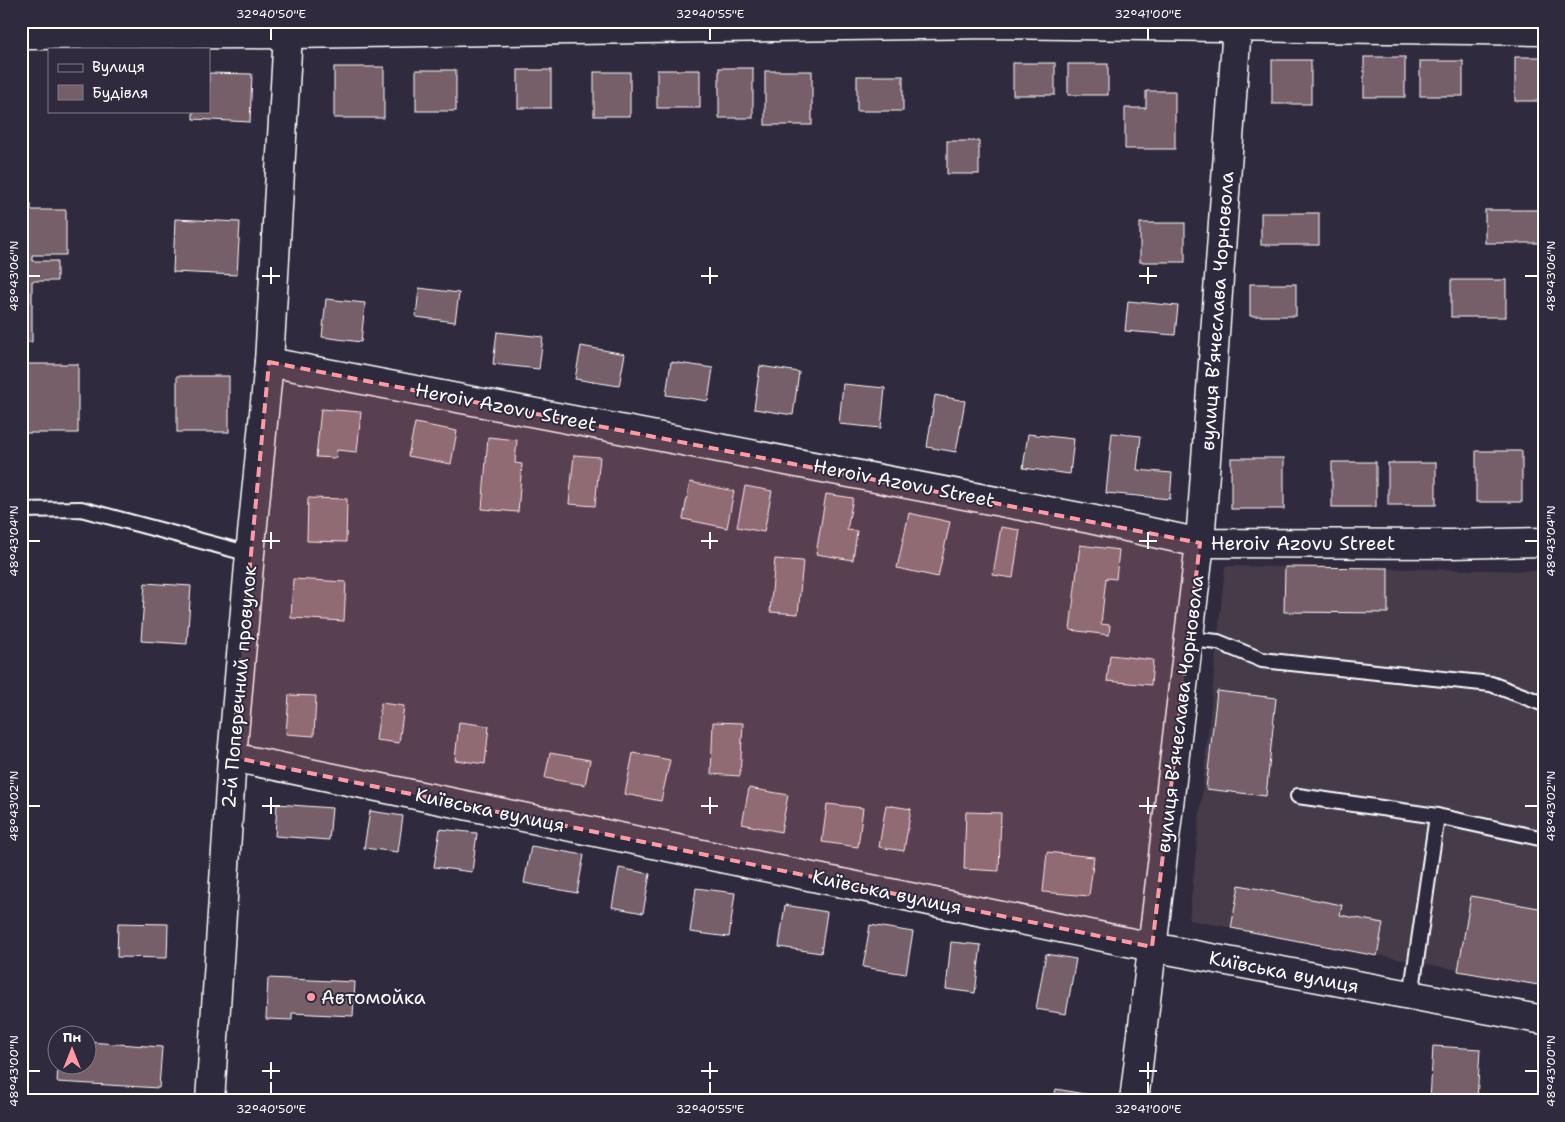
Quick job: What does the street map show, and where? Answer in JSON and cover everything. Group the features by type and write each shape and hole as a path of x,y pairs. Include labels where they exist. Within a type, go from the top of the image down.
{"street":[{"path":"21,35 288,34 992,23 1544,31"},
{"name":"вулиця Вʼячеслава Чорновола","path":"1134,1101 1200,543 1238,27"},
{"name":"2-й Поперечний провулок","path":"210,1101 232,756 269,362 288,34"},
{"name":"Heroiv Azovu Street","path":"269,362 1090,518 1200,543 1450,544 1544,542"},
{"name":"Київська вулиця","path":"232,756 1152,947 1544,1020"}],"lane":[{"path":"21,510 81,509 250,554"},
{"path":"1188,639 1218,642 1262,660 1491,684 1544,704"},
{"path":"1298,796 1437,816 1544,839"},
{"path":"1411,996 1437,816"}],"highlighted area":[{"path":"269,362 1200,543 1152,947 232,757"}],"shaded area":[{"path":"1225,566 1544,571 1544,986 1189,920"}],"building":[{"path":"1364,57 1405,57 1405,97 1364,97"},
{"path":"1515,57 1544,57 1544,101 1515,101"},
{"path":"1272,60 1311,60 1311,104 1272,104"},
{"path":"1420,61 1463,61 1463,96 1420,96"},
{"path":"1013,63 1055,63 1055,95 1013,95"},
{"path":"1068,64 1108,64 1108,95 1068,95"},
{"path":"334,67 384,67 384,118 334,118"},
{"path":"719,68 753,68 753,118 719,118"},
{"path":"416,70 456,70 456,111 416,111"},
{"path":"518,70 551,70 551,108 518,108"},
{"path":"657,70 700,70 700,108 657,108"},
{"path":"765,71 812,71 812,125 765,125"},
{"path":"594,72 630,72 630,116 594,116"},
{"path":"210,73 252,74 250,122 193,119 193,112 210,112"},
{"path":"857,76 903,76 903,111 857,111"},
{"path":"1146,91 1175,91 1175,149 1125,149 1125,108 1146,108"},
{"path":"947,141 979,141 979,174 947,174"},
{"path":"21,204 31,204 31,210 66,210 66,255 32,255 32,261 57,261 57,281 32,281 32,342 21,342"},
{"path":"1485,210 1544,210 1544,243 1485,243"},
{"path":"1261,213 1319,213 1319,245 1261,245"},
{"path":"175,219 240,222 237,275 173,272"},
{"path":"1140,223 1185,223 1185,262 1140,262"},
{"path":"1451,280 1506,280 1506,317 1451,317"},
{"path":"1250,284 1296,284 1296,316 1250,316"},
{"path":"419,288 459,293 455,322 416,317"},
{"path":"326,299 365,303 361,342 322,337"},
{"path":"1128,301 1178,306 1175,335 1125,331"},
{"path":"497,332 543,337 539,369 493,364"},
{"path":"581,346 625,354 619,386 575,379"},
{"path":"671,362 713,368 708,401 666,395"},
{"path":"21,364 78,364 78,433 21,433"},
{"path":"760,366 799,372 793,415 754,409"},
{"path":"177,376 229,376 229,432 177,432"},
{"path":"843,384 885,388 881,428 839,424"},
{"path":"935,395 965,401 956,452 927,447"},
{"path":"321,409 361,412 357,452 337,450 336,458 316,457"},
{"path":"415,423 457,431 451,464 408,456"},
{"path":"1112,433 1141,436 1137,470 1172,473 1170,499 1106,493"},
{"path":"1028,434 1074,439 1070,474 1023,468"},
{"path":"488,437 517,440 515,463 522,464 518,512 482,509"},
{"path":"1476,451 1522,451 1522,502 1476,502"},
{"path":"574,455 600,457 595,506 569,504"},
{"path":"1231,458 1284,458 1284,509 1231,509"},
{"path":"1332,462 1376,462 1376,507 1332,507"},
{"path":"1388,463 1436,463 1436,505 1388,505"},
{"path":"690,482 734,491 727,528 683,519"},
{"path":"745,486 772,491 764,532 737,527"},
{"path":"826,494 853,498 847,530 857,531 853,560 816,554"},
{"path":"308,498 347,499 346,542 307,541"},
{"path":"909,513 950,522 938,577 897,568"},
{"path":"1001,527 1020,530 1013,578 993,575"},
{"path":"1080,545 1119,550 1116,579 1106,578 1101,624 1110,625 1109,635 1070,630"},
{"path":"775,559 803,561 798,614 770,612"},
{"path":"1285,567 1388,568 1388,613 1284,612"},
{"path":"293,579 346,582 344,621 291,618"},
{"path":"145,583 191,586 187,644 141,641"},
{"path":"1110,655 1153,660 1151,685 1107,681"},
{"path":"1217,691 1276,698 1266,796 1206,789"},
{"path":"289,695 316,696 314,736 286,734"},
{"path":"381,703 404,706 399,743 376,740"},
{"path":"459,722 489,726 485,764 455,760"},
{"path":"713,722 743,723 740,776 711,774"},
{"path":"550,753 590,760 585,785 545,778"},
{"path":"633,753 670,760 661,801 625,794"},
{"path":"749,788 788,795 781,832 742,824"},
{"path":"277,804 332,808 329,840 275,836"},
{"path":"827,804 863,808 858,847 822,842"},
{"path":"886,805 911,809 904,851 879,847"},
{"path":"370,811 403,816 398,852 364,848"},
{"path":"966,812 1001,813 999,871 964,869"},
{"path":"440,829 477,833 472,872 434,867"},
{"path":"531,846 584,855 577,893 524,883"},
{"path":"1047,852 1094,857 1089,896 1043,892"},
{"path":"619,868 650,874 643,913 612,907"},
{"path":"1239,885 1342,905 1340,915 1383,923 1377,956 1231,928"},
{"path":"696,888 735,893 729,937 690,932"},
{"path":"1471,896 1544,909 1544,986 1458,971"},
{"path":"785,905 827,912 821,953 779,947"},
{"path":"118,923 168,924 167,958 117,957"},
{"path":"870,925 913,932 906,974 863,967"},
{"path":"951,942 981,945 975,993 946,989"},
{"path":"1046,954 1076,959 1066,1014 1036,1009"},
{"name":"Автомойка","path":"268,978 355,982 353,1016 292,1013 292,1020 266,1019"},
{"path":"98,1043 162,1047 159,1088 57,1082 57,1074 98,1074"},
{"path":"1433,1046 1480,1049 1477,1101 1430,1101"},
{"path":"1544,1062 1544,1101 1536,1101"},
{"path":"1056,1089 1101,1097 1100,1101 1053,1101"}],"place":[{"name":"Автомойка","path":"311,997"}]}
